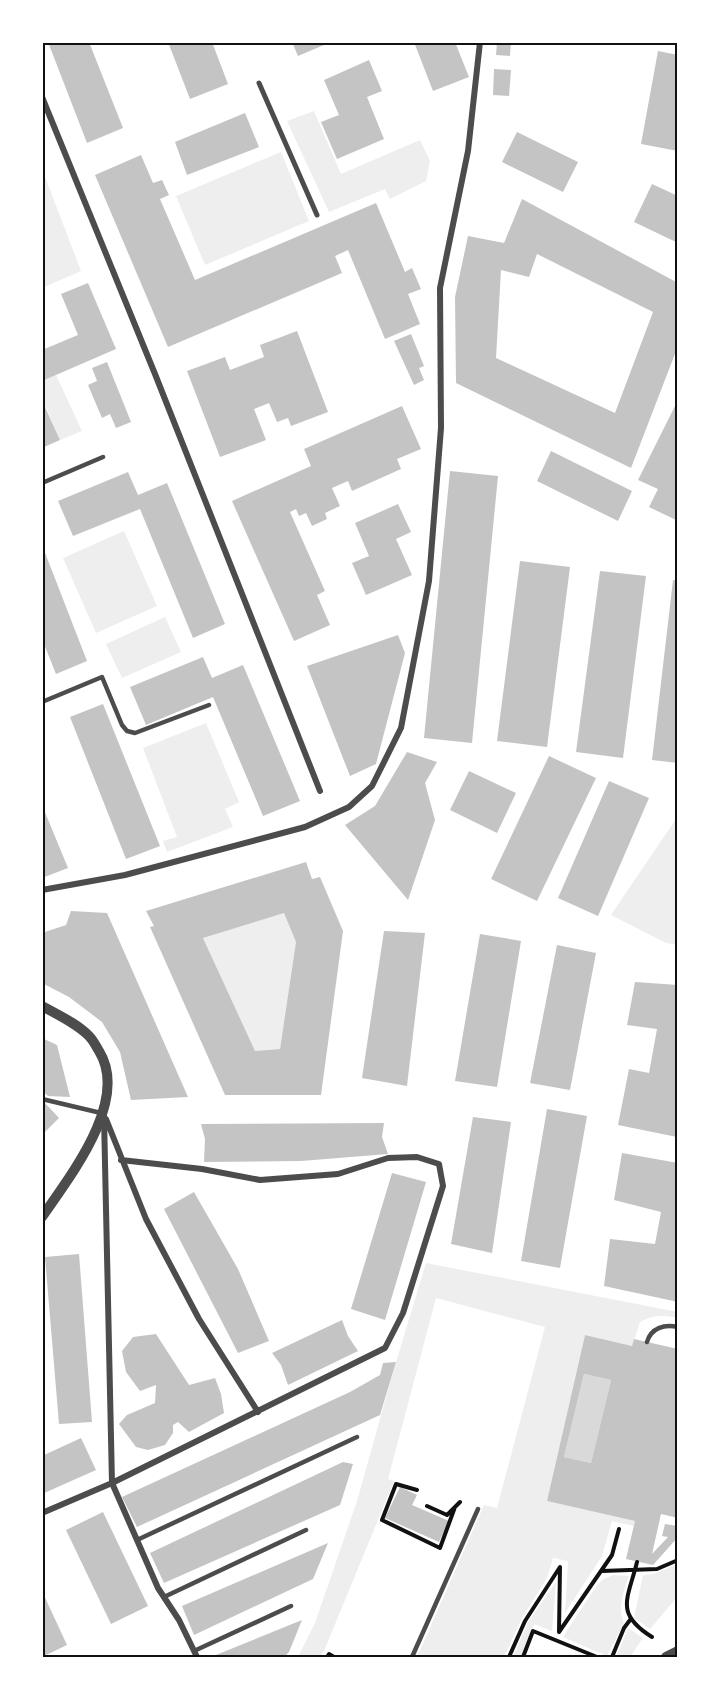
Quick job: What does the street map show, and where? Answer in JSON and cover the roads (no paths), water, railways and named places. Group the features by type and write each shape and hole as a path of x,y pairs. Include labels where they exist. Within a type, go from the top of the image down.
{"street":[{"path":"42,890 125,875 305,827 349,807 372,786 401,728 429,581 441,429 440,288 468,151 480,42"},
{"path":"259,83 317,215"},
{"path":"42,97 155,374 320,791"},
{"path":"42,1006 63,1017 90,1036 105,1061 108,1092 104,1113 112,1483 164,1597 179,1620 195,1654"},
{"path":"104,1113 146,1219 194,1309 258,1412"},
{"path":"42,1217 86,1150 104,1113"},
{"path":"42,1513 112,1483 385,1348 403,1312 443,1186 439,1164 417,1157 388,1158 338,1174 260,1180 202,1169 121,1160"},
{"path":"666,1657 678,1651"}],"lane":[{"path":"42,483 103,456"},
{"path":"42,702 102,677 122,725 127,731 135,733 209,705"},
{"path":"42,1099 104,1113"},
{"path":"647,1342 649,1335 657,1329 666,1326 678,1327"},
{"path":"137,1540 357,1437"},
{"path":"412,1657 478,1509"},
{"path":"164,1597 306,1530"},
{"path":"195,1654 291,1606"}]}
